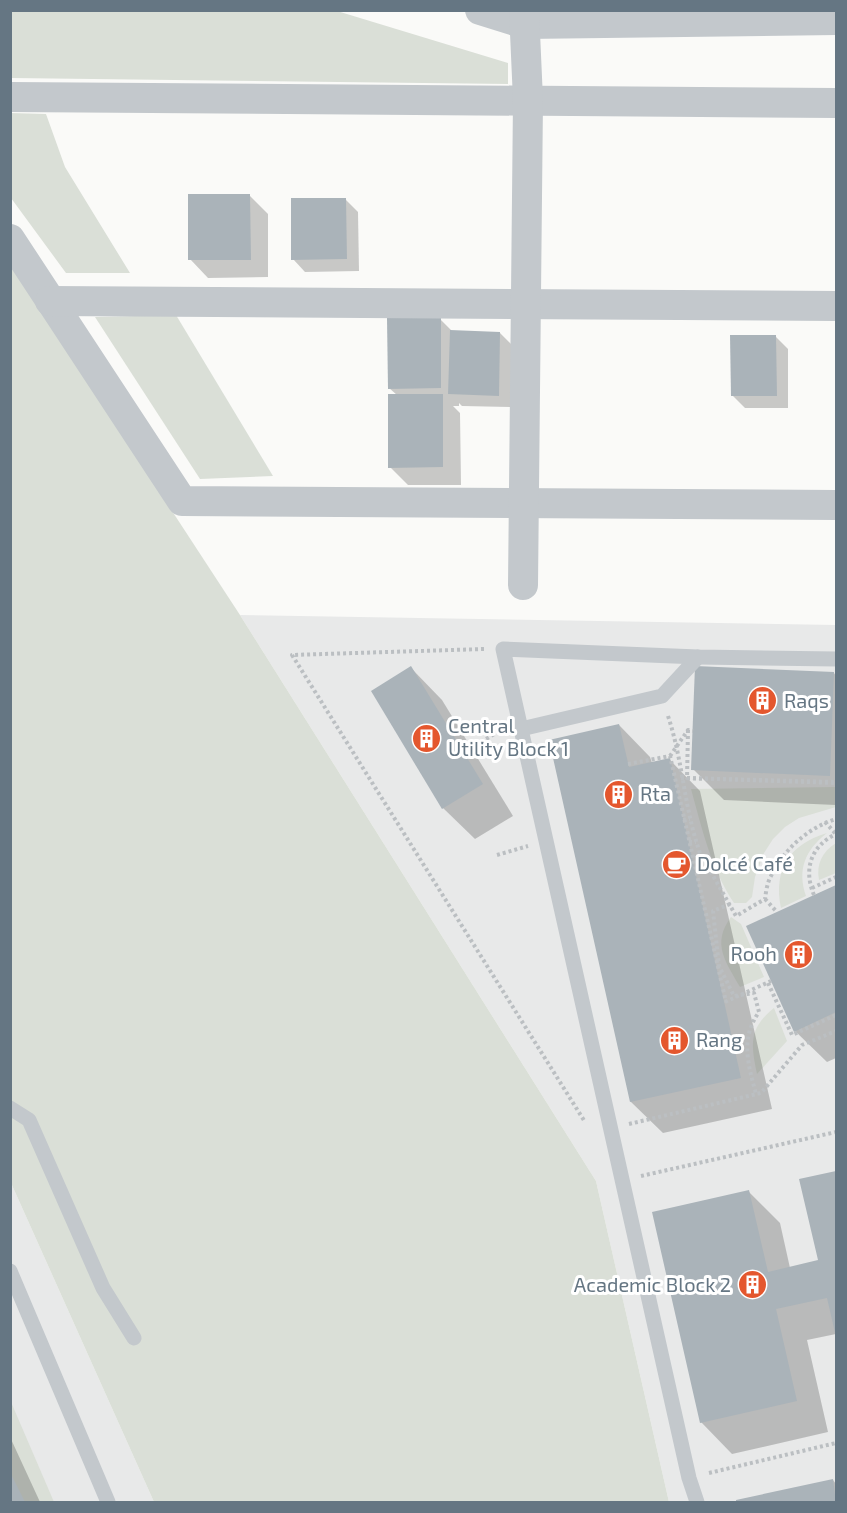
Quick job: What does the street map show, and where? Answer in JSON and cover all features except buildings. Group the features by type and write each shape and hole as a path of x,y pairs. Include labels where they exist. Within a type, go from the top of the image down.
{"street":[{"path":"480,10 524,17 837,20"},
{"path":"524,17 528,100 524,585"},
{"path":"10,98 837,103"},
{"path":"10,239 183,501 837,505"},
{"path":"50,301 837,306"}],"lane":[{"path":"697,1503 689,1478 503,649 698,657 837,659"},
{"path":"521,729 662,696 698,657"},
{"path":"10,1108 29,1120 103,1288 134,1338"},
{"path":"10,1270 108,1503"}],"path":[{"path":"503,649 292,656 590,1130"},
{"path":"662,696 677,745 681,778 696,842 736,916 765,899 770,877 789,848 825,822 837,819"},
{"path":"628,764 670,756 690,730 687,778 837,782"},
{"path":"670,756 725,1002 770,982 792,1035 837,1015"},
{"path":"681,778 837,782"},
{"path":"683,820 690,819"},
{"path":"814,895 809,867 812,856 826,839 836,834 825,822"},
{"path":"497,855 546,841"},
{"path":"689,843 696,842"},
{"path":"812,888 837,877"},
{"path":"765,899 777,912"},
{"path":"730,904 713,911 719,966 734,996 754,993 759,1012 749,1031 746,1051 756,1094"},
{"path":"611,1128 761,1093 802,1045 837,1031"},
{"path":"622,1180 837,1131"},
{"path":"689,1478 837,1443"}],"shaded area":[{"path":"11,10 337,11 508,63 508,84 11,78"},
{"path":"10,113 46,114 65,167 130,273 66,273 11,198"},
{"path":"10,263 240,615 596,1181 669,1502 154,1502 11,1183"},
{"path":"176,315 273,476 200,479 95,317"},
{"path":"240,615 836,625 836,1502 669,1502 596,1181"},
{"path":"836,787 836,807 799,818 785,827 764,853 755,877 752,897 746,903 734,903 713,862 691,789"},
{"path":"827,833 813,846 805,861 802,878 806,896 781,908 780,881 787,860 803,844"},
{"path":"836,843 836,873 819,880 818,869 821,859"},
{"path":"731,917 741,924 764,977 740,987 726,961 721,944 725,927"},
{"path":"774,1008 787,1041 757,1074 753,1054 756,1030"},
{"path":"11,1183 154,1502 11,1502"},
{"path":"11,1402 54,1502 11,1502"}],"place":[{"name":"Raqs","path":"763,701"},
{"name":"Central Utility Block 1","path":"427,738"},
{"name":"Rta","path":"619,794"},
{"name":"Dolcé Café","path":"676,864"},
{"name":"Rooh","path":"798,954"},
{"name":"Rang","path":"675,1040"},
{"name":"Academic Block 2","path":"752,1285"}]}
